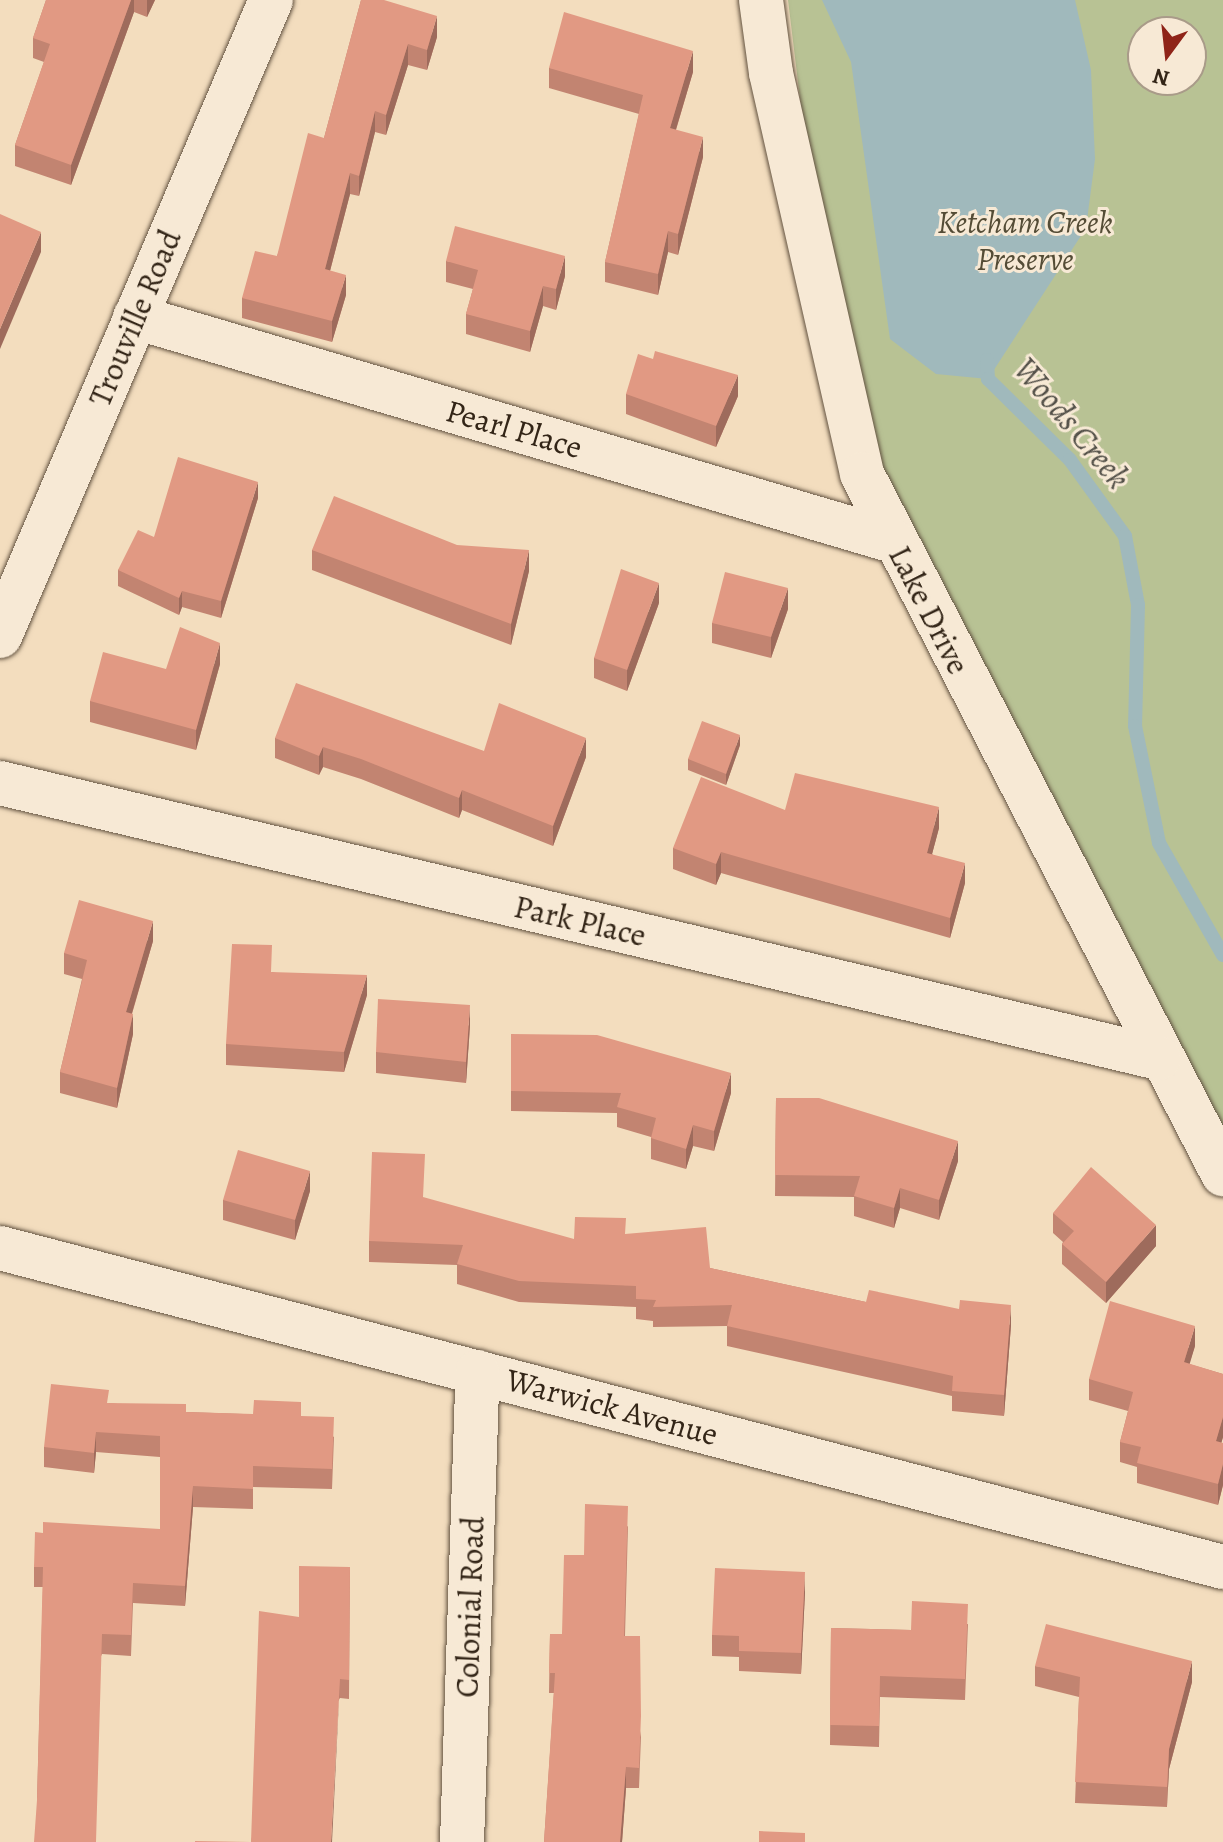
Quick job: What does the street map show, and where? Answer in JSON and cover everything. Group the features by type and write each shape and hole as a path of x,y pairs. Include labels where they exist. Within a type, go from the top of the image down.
{"street":[{"name":"Trouville Road","path":"0,636 271,0"},
{"name":"Lake Drive","path":"761,0 771,73 862,474 893,541 1159,1058 1223,1174"},
{"name":"Pearl Place","path":"135,317 893,541"},
{"name":"Park Place","path":"0,783 1159,1058"},
{"name":"Warwick Avenue","path":"0,1248 1223,1567"},
{"name":"Colonial Road","path":"462,1842 478,1372"}],"green space":[{"name":"Ketcham Creek Preserve","path":"788,0 1223,0 1223,1135 869,454 811,189"}],"water":[{"path":"822,0 1075,0 1091,70 1095,159 1086,228 988,379 936,374 890,339 851,62"}],"building":[{"path":"46,0 131,0 71,165 15,145 50,44 33,38"},
{"path":"361,0 384,0 437,16 427,50 408,44 386,115 375,111 359,176 350,173 325,269 346,275 332,321 242,298 255,251 277,256 308,133 324,138"},
{"path":"564,12 693,51 670,128 703,137 678,234 668,231 658,274 605,262 643,95 549,68"},
{"path":"0,214 41,232 0,329"},
{"path":"455,226 565,256 556,289 543,286 530,331 466,314 478,270 446,261"},
{"path":"655,351 738,375 716,426 626,394 638,354 653,359"},
{"path":"178,457 258,482 221,601 182,591 179,598 118,570 138,530 154,537"},
{"path":"334,496 457,545 529,550 511,624 312,550"},
{"path":"621,569 659,583 627,670 594,658"},
{"path":"725,572 788,588 771,637 712,623"},
{"path":"180,627 220,643 196,730 90,701 103,652 166,669"},
{"path":"296,683 484,751 499,703 586,738 553,826 462,790 459,798 361,759 323,747 319,756 275,738"},
{"path":"702,721 740,735 726,774 688,759"},
{"path":"795,773 939,807 927,853 965,863 950,918 721,852 716,864 673,848 701,777 785,810"},
{"path":"79,900 153,921 126,1012 133,1014 117,1088 60,1072 87,960 64,953"},
{"path":"232,944 272,945 271,972 367,975 344,1052 226,1044"},
{"path":"378,999 470,1005 466,1062 376,1052"},
{"path":"511,1034 597,1035 731,1073 714,1131 693,1125 686,1149 651,1138 656,1118 617,1107 621,1093 511,1091"},
{"path":"776,1098 819,1098 958,1141 939,1200 900,1188 894,1208 854,1196 860,1176 775,1175"},
{"path":"238,1150 310,1171 295,1220 223,1200"},
{"path":"372,1152 425,1154 423,1197 574,1239 575,1217 626,1218 625,1234 706,1227 710,1268 866,1302 869,1290 959,1309 960,1300 1011,1305 1004,1395 952,1391 953,1376 727,1326 732,1305 653,1307 656,1300 636,1299 636,1286 519,1281 457,1264 463,1245 369,1241"},
{"path":"1091,1167 1156,1225 1106,1282 1062,1244 1074,1231 1053,1213"},
{"path":"1110,1301 1195,1326 1184,1362 1223,1374 1223,1417 1216,1441 1223,1443 1223,1464 1218,1484 1137,1463 1141,1447 1120,1442 1133,1392 1089,1379"},
{"path":"51,1384 109,1390 107,1403 186,1404 186,1412 253,1414 254,1400 301,1402 301,1416 334,1417 332,1469 253,1466 253,1489 193,1486 185,1586 133,1583 131,1635 102,1634 96,1842 34,1842 43,1567 34,1567 35,1532 43,1533 43,1522 160,1529 160,1436 96,1432 94,1453 44,1447"},
{"path":"585,1504 628,1506 624,1636 640,1636 639,1768 626,1767 620,1842 544,1842 555,1673 549,1673 550,1634 562,1634 564,1555 584,1555"},
{"path":"299,1566 350,1567 349,1680 340,1679 331,1842 251,1842 259,1611 299,1617"},
{"path":"715,1568 805,1572 801,1653 739,1651 739,1636 712,1635"},
{"path":"912,1601 968,1604 965,1679 880,1676 879,1726 830,1725 831,1628 911,1630"},
{"path":"1046,1624 1192,1661 1169,1749 1167,1787 1075,1782 1080,1677 1035,1666"},
{"path":"759,1831 805,1833 805,1842 759,1842"}],"waterway":[{"name":"Woods Creek","path":"987,360 988,379 1070,460 1125,536 1138,605 1135,726 1159,843 1223,955"}]}
